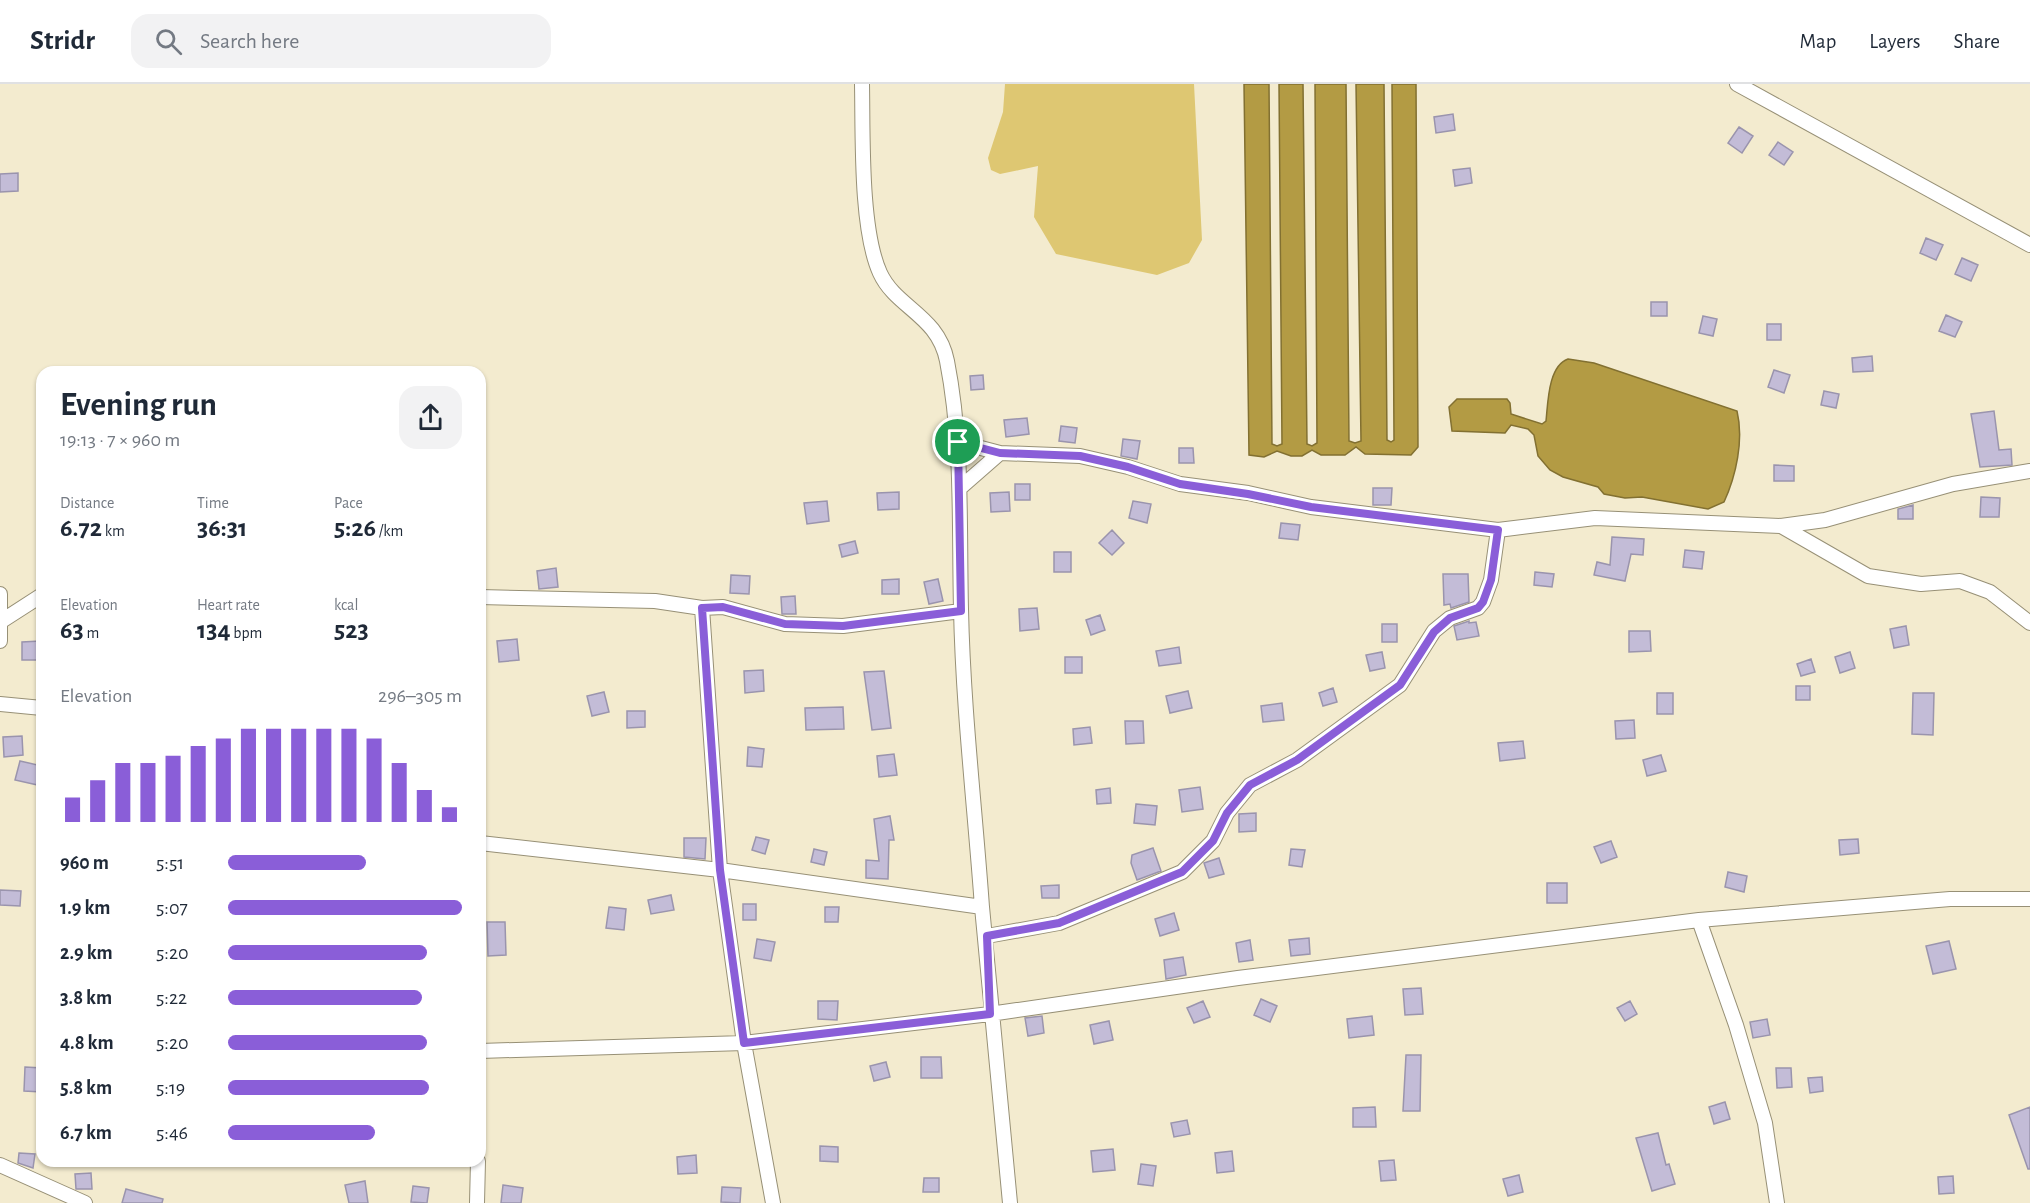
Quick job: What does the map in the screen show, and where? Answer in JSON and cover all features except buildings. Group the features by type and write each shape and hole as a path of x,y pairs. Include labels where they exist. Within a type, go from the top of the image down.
{"street":[{"path":"862,84 864,171 869,228 880,274 897,294 940,335 947,358 958,442 961,611 982,908 987,936 990,1014 1010,1203"},
{"path":"1737,84 2030,245"},
{"path":"958,442 1000,453 1080,456 1128,467 1180,484 1248,494 1311,507 1498,530 1595,518 1781,526 1825,520 1870,505 1953,484 2030,471"},
{"path":"960,488 1000,453"},
{"path":"1781,526 1868,576 1921,584 1960,581 1990,592 2030,623"},
{"path":"987,936 1059,923 1182,872 1213,841 1227,813 1250,785 1297,760 1400,685 1434,632 1450,618 1478,608 1483,602 1491,580 1498,530"},
{"path":"0,594 0,641"},
{"path":"486,597 656,601 702,608 723,607 785,624 843,626 961,611"},
{"path":"1,621 36,599"},
{"path":"702,608 720,870 744,1043 773,1203"},
{"path":"0,704 36,707"},
{"path":"486,844 720,870 982,908"},
{"path":"486,1051 744,1043 990,1014 1238,978 1700,920 1950,899 2030,899"},
{"path":"1700,920 1736,1024 1765,1123 1777,1203"},
{"path":"0,1165 85,1203"},
{"path":"477,1203 478,1167"}],"shaded area":[{"path":"1005,84 1194,84 1202,240 1189,263 1157,275 1056,254 1034,217 1038,166 1000,174 991,170 988,158 1003,112"},
{"path":"1244,84 1269,84 1272,444 1277,446 1282,444 1279,84 1303,84 1307,444 1312,446 1317,443 1315,84 1346,84 1349,441 1355,443 1361,441 1356,84 1384,84 1387,440 1391,442 1394,440 1392,84 1416,84 1418,447 1411,455 1365,454 1356,447 1345,455 1321,455 1312,450 1302,456 1291,456 1277,451 1264,457 1249,455"},
{"path":"1568,359 1594,363 1737,411 1740,434 1738,458 1724,502 1708,509 1642,497 1625,498 1604,494 1598,487 1563,477 1550,470 1538,456 1534,435 1528,429 1511,425 1505,433 1452,431 1449,407 1457,399 1507,399 1510,403 1511,414 1542,424 1546,421 1550,386 1556,369"}],"route":[{"path":"958,442 1000,453 1080,456 1128,467 1180,484 1248,494 1311,507 1498,530 1491,580 1483,602 1478,608 1470,613 1450,618 1434,632 1400,685 1297,760 1250,785 1227,813 1213,841 1182,872 1121,900 1059,923 987,936 990,1014 744,1043 720,870 702,608 723,607 785,624 843,626 961,611 958,442"}]}
